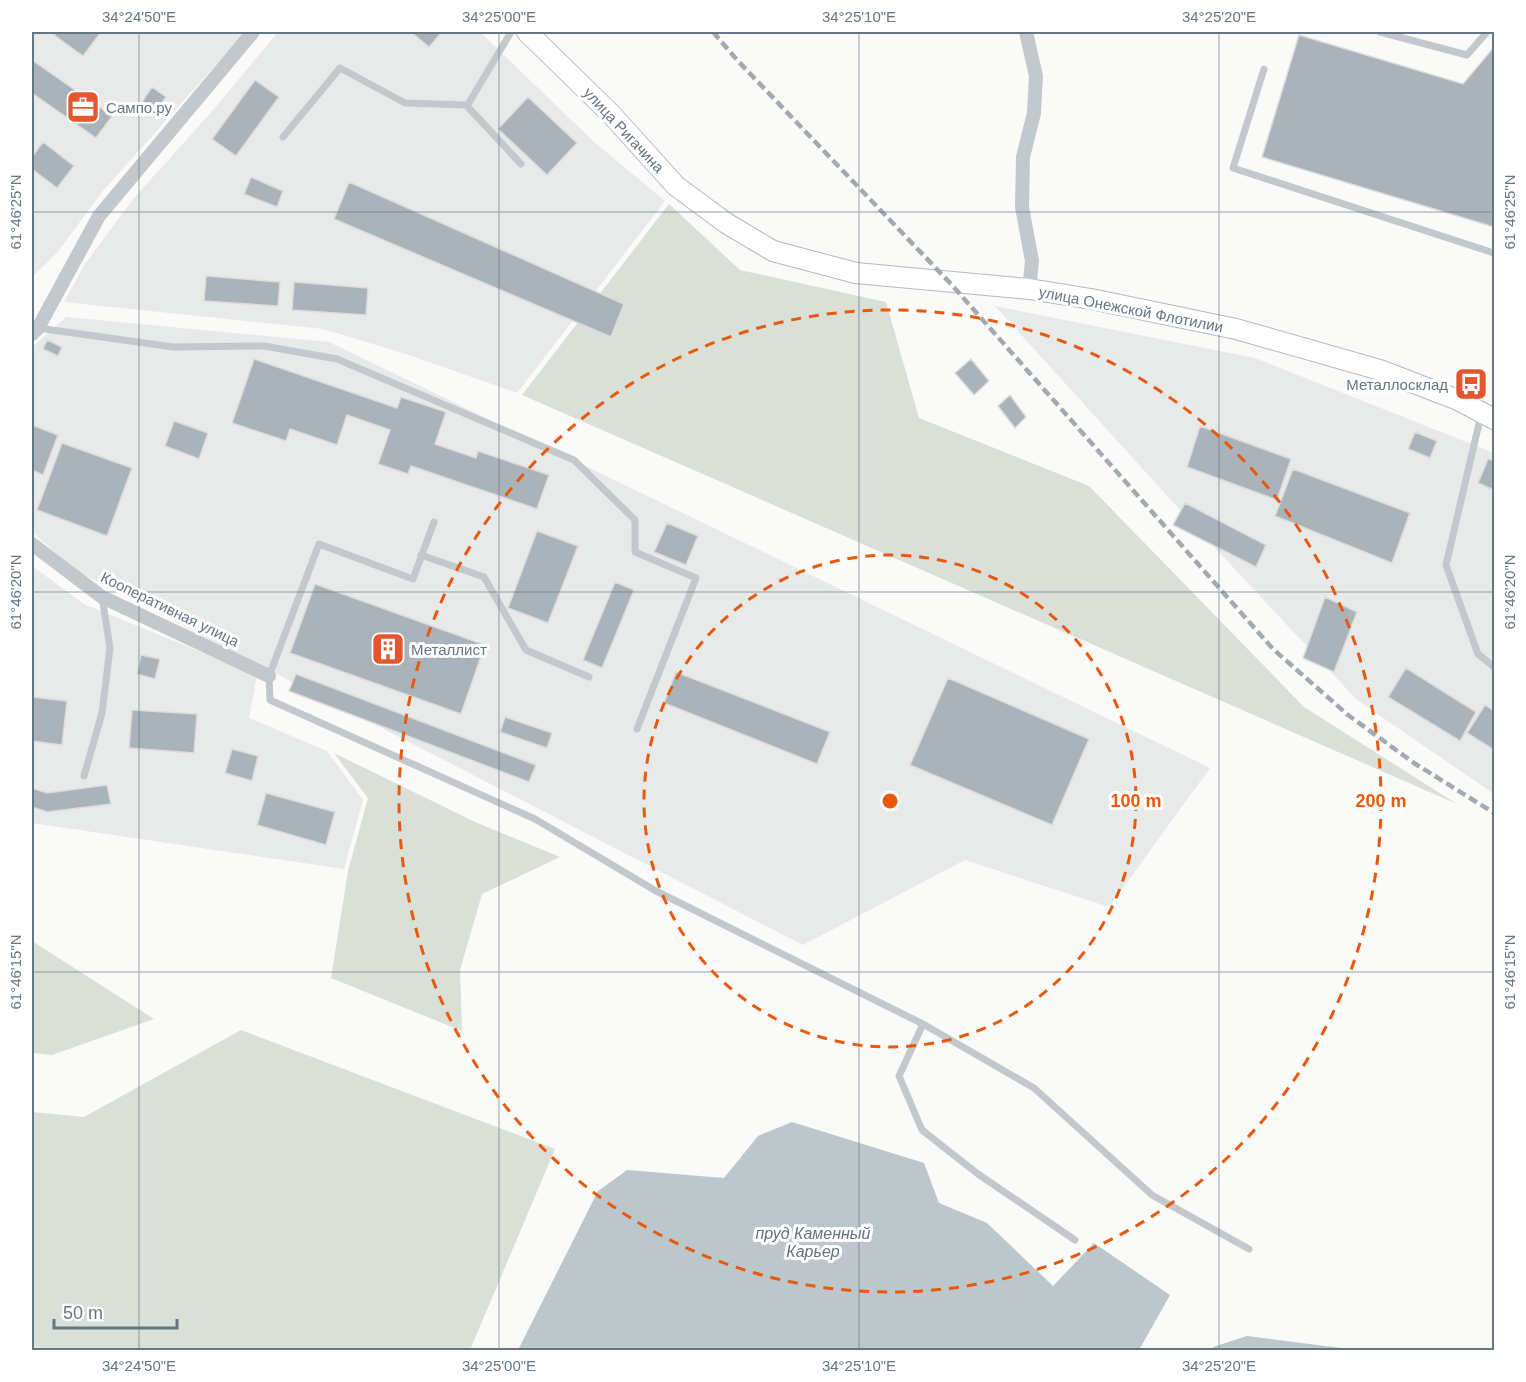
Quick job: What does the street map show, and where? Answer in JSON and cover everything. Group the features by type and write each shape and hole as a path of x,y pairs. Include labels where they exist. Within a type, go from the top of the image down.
{"main road":[{"name":"улица Ригачина","path":"527,32 611,114 676,186 726,223"},
{"name":"улица Онежской Флотилии","path":"726,223 773,251 856,273 943,283 1029,289"}],"street":[{"path":"35,331 99,216 253,32"},
{"path":"1026,32 1036,76 1034,113 1023,157 1022,207 1032,261 1029,289"},
{"name":"Кооперативная улица","path":"32,544 102,597 269,676"}],"lane":[{"path":"467,105 511,32"},
{"path":"1380,32 1467,55 1487,32"},
{"path":"283,137 340,69 405,103 467,105 521,164"},
{"path":"1264,69 1233,168 1494,253"},
{"path":"1029,289 1091,299 1236,329 1380,369 1458,400 1494,419"},
{"path":"35,331 173,347 264,346 337,358 574,460 636,520 636,552 696,578 637,729"},
{"path":"1482,412 1446,565 1478,654 1494,667"},
{"path":"434,522 413,579 319,544 269,676 270,700 535,819 656,891 923,1024 1034,1088 1152,1195 1248,1249"},
{"path":"422,555 484,577 526,650 589,677"},
{"path":"84,776 102,713 110,648 102,597"},
{"path":"923,1024 899,1076 922,1130 978,1174 1076,1240"}],"shaded area":[{"path":"32,32 245,32 102,192 57,253 32,277"},
{"path":"278,32 480,32 593,141 665,201 517,393 406,354 323,329 64,302 85,264 133,199 215,108"},
{"path":"669,204 740,270 886,302 919,418 1089,486 1304,707 1457,804 522,395"},
{"path":"995,306 1255,358 1494,453 1494,794 1357,700 1190,521"},
{"path":"66,317 329,342 1210,768 1109,907 965,860 803,945 77,571 32,532 32,347"},
{"path":"32,566 84,604 257,675 249,718 327,751 363,800 344,869 32,823"},
{"path":"334,753 475,822 560,857 482,894 460,970 462,1031 331,978 348,871 368,798"},
{"path":"32,941 154,1019 52,1055 32,1053"},
{"path":"241,1030 555,1149 470,1350 32,1350 32,1112 84,1117"}],"water":[{"name":"пруд Каменный Карьер","path":"792,1122 924,1163 939,1203 987,1223 1053,1286 1094,1243 1170,1295 1139,1350 518,1350 598,1191 627,1170 724,1178 758,1136"},
{"path":"1247,1336 1357,1350 1213,1350 1213,1347"}],"building":[{"path":"57,32 101,32 83,56 54,35"},
{"path":"411,32 442,32 429,47"},
{"path":"1299,35 1463,84 1494,47 1494,227 1262,157"},
{"path":"32,60 112,116 96,138 32,93"},
{"path":"255,80 279,97 236,156 212,139"},
{"path":"152,87 166,97 156,112 142,102"},
{"path":"528,97 577,143 547,175 498,129"},
{"path":"43,142 74,166 57,188 32,169 32,157"},
{"path":"251,177 283,191 277,207 244,194"},
{"path":"349,182 624,304 611,337 334,219"},
{"path":"206,276 280,282 278,306 204,301"},
{"path":"294,282 368,288 366,315 292,310"},
{"path":"47,340 62,347 58,356 43,349"},
{"path":"254,359 397,408 401,397 446,412 435,444 476,458 478,451 549,475 537,509 411,466 408,474 378,464 390,430 347,415 337,445 290,429 286,441 232,423"},
{"path":"971,359 989,381 974,395 955,373"},
{"path":"1010,395 1026,417 1015,428 998,406"},
{"path":"174,421 208,433 199,459 165,446"},
{"path":"32,425 58,435 43,475 32,470"},
{"path":"1200,426 1291,459 1277,500 1187,467"},
{"path":"1415,432 1437,441 1430,458 1408,449"},
{"path":"62,443 132,468 107,536 37,510"},
{"path":"1488,459 1494,461 1494,490 1478,483"},
{"path":"1293,469 1410,513 1392,563 1275,516"},
{"path":"1185,503 1266,545 1256,567 1173,525"},
{"path":"667,523 698,536 686,565 654,552"},
{"path":"537,531 578,546 548,623 508,608"},
{"path":"615,582 634,590 602,668 583,660"},
{"name":"Металлист","path":"315,584 485,645 461,714 290,653"},
{"path":"1325,597 1357,612 1334,672 1303,658"},
{"path":"141,655 160,659 155,679 137,674"},
{"path":"1406,668 1476,712 1460,741 1388,697"},
{"path":"676,672 830,732 817,764 664,703"},
{"path":"296,674 536,765 529,782 289,691"},
{"path":"948,678 1089,739 1052,825 910,765"},
{"path":"32,697 67,701 62,745 32,741"},
{"path":"1485,705 1494,711 1494,750 1467,733"},
{"path":"132,710 197,714 194,753 129,748"},
{"path":"505,717 552,733 547,748 500,732"},
{"path":"232,749 258,756 252,781 225,773"},
{"path":"107,785 111,804 47,812 32,807 32,788 47,793"},
{"path":"266,793 335,812 326,845 257,825"}],"railway":[{"path":"713,32 951,284 1273,649 1348,715 1414,763 1494,813"}],"place":[{"name":"Сампо.ру","path":"83,107"},
{"name":"Металлосклад","path":"1471,384"},
{"name":"Металлист","path":"388,649"}]}
